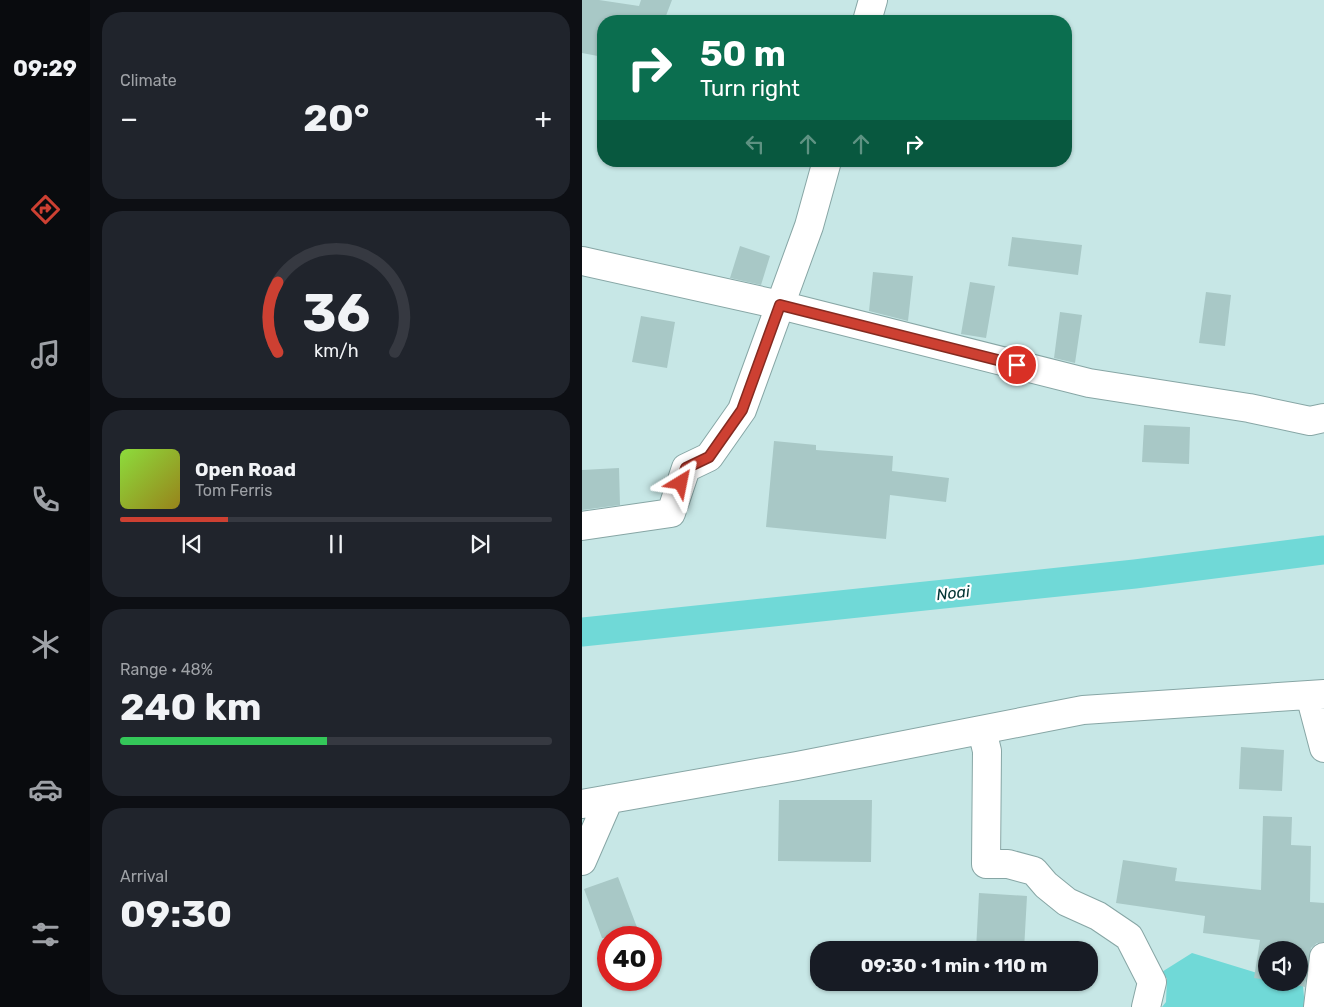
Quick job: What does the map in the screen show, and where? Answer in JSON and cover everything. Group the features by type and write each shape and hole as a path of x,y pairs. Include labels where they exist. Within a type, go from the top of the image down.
{"street":[{"path":"869,15 873,0"},
{"path":"582,526 671,513 686,468 709,457 742,410 809,226 825,167"},
{"path":"582,261 780,305 1089,383 1249,408 1310,421 1324,418"},
{"path":"582,804 797,766 1082,710 1317,694 1324,748"},
{"path":"982,730 987,751 986,864 1008,864 1034,871 1067,902 1098,916 1129,937 1152,982 1146,1007"},
{"path":"582,861 609,799"},
{"path":"1318,1007 1324,957"}],"water":[{"path":"1192,953 1258,973 1258,991 1303,991 1305,1007 1162,1007 1166,1002 1167,978 1157,975"}],"building":[{"path":"582,0 599,0 639,6 641,0 672,0 666,15 597,15 597,56 582,53"},
{"path":"1012,237 1082,245 1078,275 1008,266"},
{"path":"740,246 770,256 761,285 730,278"},
{"path":"873,272 913,276 908,321 869,311"},
{"path":"970,282 995,286 986,338 961,334"},
{"path":"1206,292 1231,295 1225,346 1199,343"},
{"path":"1060,312 1082,315 1075,363 1054,358"},
{"path":"641,316 675,322 667,368 632,362"},
{"path":"1144,425 1190,427 1189,464 1142,462"},
{"path":"774,441 816,445 816,450 893,456 892,471 949,478 946,502 890,495 886,539 766,527"},
{"path":"619,468 620,505 582,510 582,470"},
{"path":"1241,747 1284,750 1282,791 1239,789"},
{"path":"779,800 872,800 871,862 778,861"},
{"path":"1263,816 1292,817 1291,845 1311,846 1310,902 1324,903 1324,942 1317,943 1311,948 1308,968 1308,941 1260,941 1203,933 1205,916 1116,903 1123,860 1177,868 1175,881 1261,890"},
{"path":"618,877 636,926 598,926 584,889"},
{"path":"979,893 1027,896 1024,941 976,941"},
{"path":"1258,953 1258,979 1254,978"}],"waterway":[{"name":"Noai","path":"582,632 1135,574 1324,550"}],"route":[{"path":"681,483 686,468 709,457 742,410 780,305 1017,365"}]}
